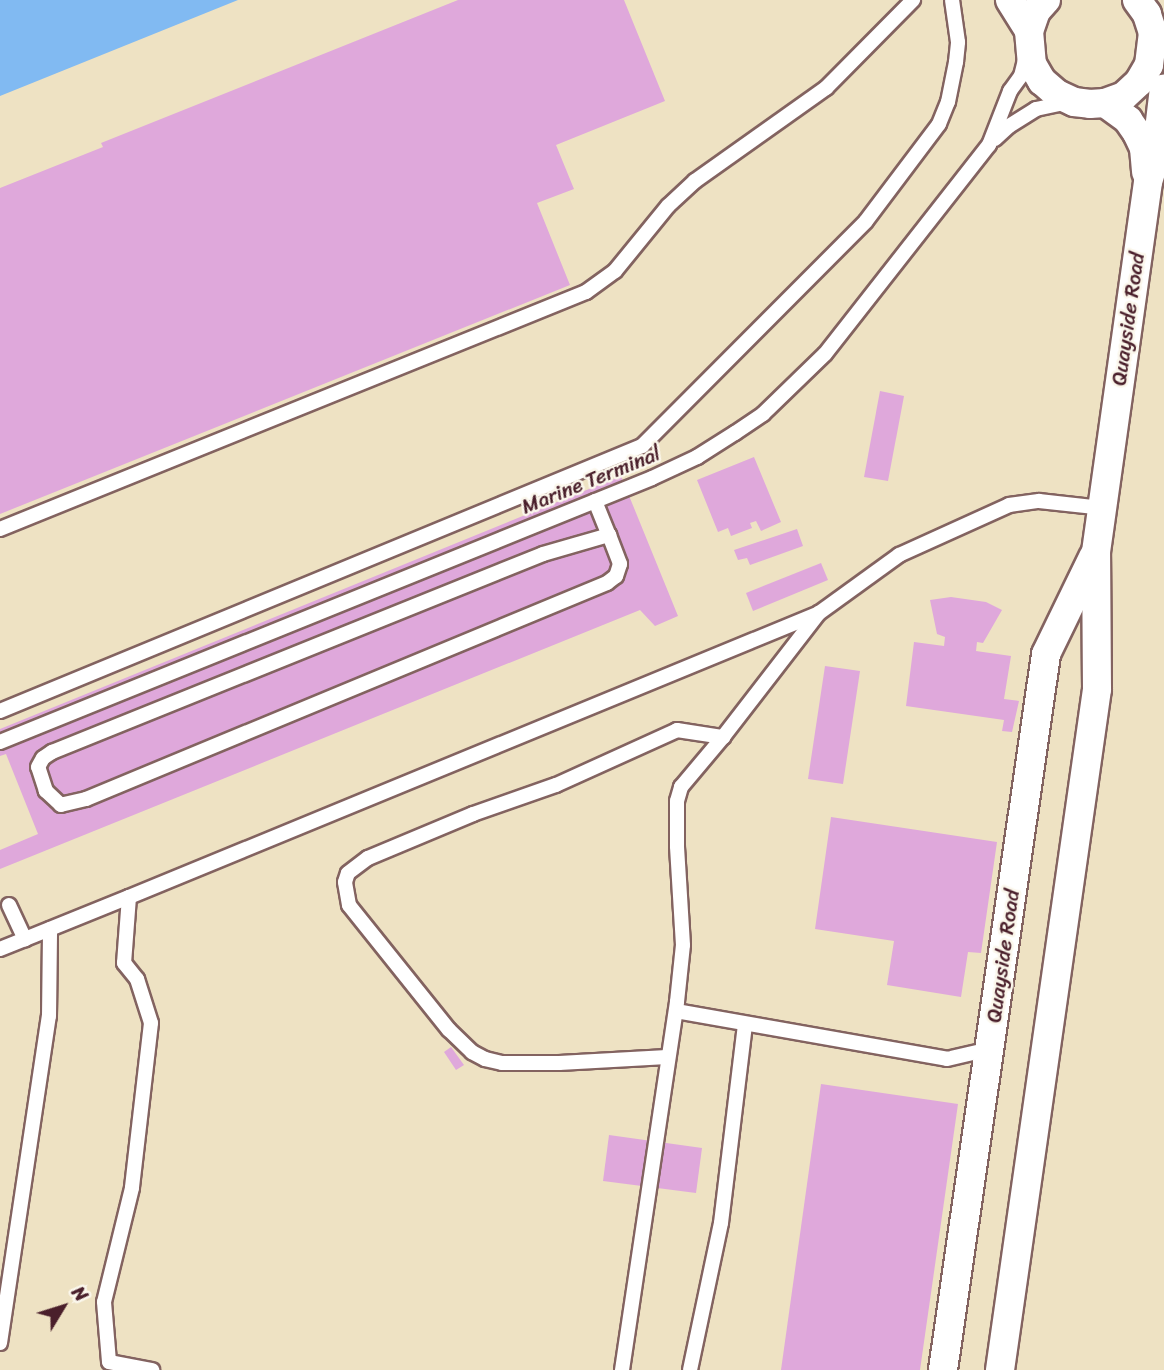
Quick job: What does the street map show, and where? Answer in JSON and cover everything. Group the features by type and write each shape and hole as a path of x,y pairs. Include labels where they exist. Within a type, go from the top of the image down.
{"street":[{"path":"1010,0 1029,38 1032,64 1042,81 1057,94 1074,103 1105,103 1124,96 1159,68"},
{"path":"1029,38 1037,11 1046,0"},
{"name":"Quayside Road","path":"1000,1370 1097,689 1096,552 1147,182 1156,155 1159,68 1147,13 1137,0"},
{"path":"1105,103 1128,120 1137,133 1144,149 1147,182"},
{"name":"Quayside Road","path":"943,1370 1045,653 1096,552"}],"lane":[{"path":"0,529 586,292 615,271 668,206 695,181 845,72 913,0"},
{"path":"0,711 642,446 722,369 866,221 939,124 948,102 956,62 958,42 952,0"},
{"name":"Marine Terminal","path":"0,743 628,488 716,446 763,414 808,372 989,145 1010,91 1021,76 1029,38"},
{"path":"989,145 1009,126 1036,109 1074,103"},
{"path":"595,501 609,535 619,570 607,583 261,724 86,799 61,805 46,791 38,768 43,758 52,752 543,554 609,535"},
{"path":"0,949 819,613 917,544 1009,505 1039,501 1102,508"},
{"path":"622,1370 676,1011 683,945 677,801 690,773 723,737 819,613"},
{"path":"667,1057 502,1063 472,1052 449,1030 349,905 345,882 348,873 368,858 473,814 555,785 677,730 723,737"},
{"path":"129,897 124,962 137,979 151,1023 132,1188 104,1302 109,1362 152,1370"},
{"path":"9,905 24,939"},
{"path":"0,1343 49,1016 50,929"},
{"path":"676,1011 947,1059 990,1049"},
{"path":"691,1370 721,1223 745,1024"}],"water":[{"path":"0,0 238,0 0,96"}],"building":[{"path":"458,0 624,0 665,101 556,145 574,189 537,203 570,285 0,514 0,188 103,147 101,143"},
{"path":"880,391 904,396 888,481 864,477"},
{"path":"754,457 781,522 761,531 756,521 750,523 752,528 731,536 728,528 718,532 697,480"},
{"path":"621,476 678,616 655,626 640,610 0,869 0,850 38,834 6,754 0,756 0,729"},
{"path":"797,529 803,546 750,565 747,558 738,560 734,550"},
{"path":"821,563 828,580 753,611 746,593"},
{"path":"951,597 986,602 1002,610 983,643 977,642 976,651 1011,656 1004,699 1019,701 1012,732 1002,731 1004,720 906,706 914,642 944,646 945,637 937,634 930,600"},
{"path":"825,666 860,671 843,784 808,779"},
{"path":"831,817 997,842 981,953 968,952 961,997 887,985 894,941 815,929"},
{"path":"451,1047 464,1065 456,1070 444,1052"},
{"path":"821,1084 958,1104 920,1370 781,1370"},
{"path":"609,1135 702,1148 696,1193 603,1181"}]}
